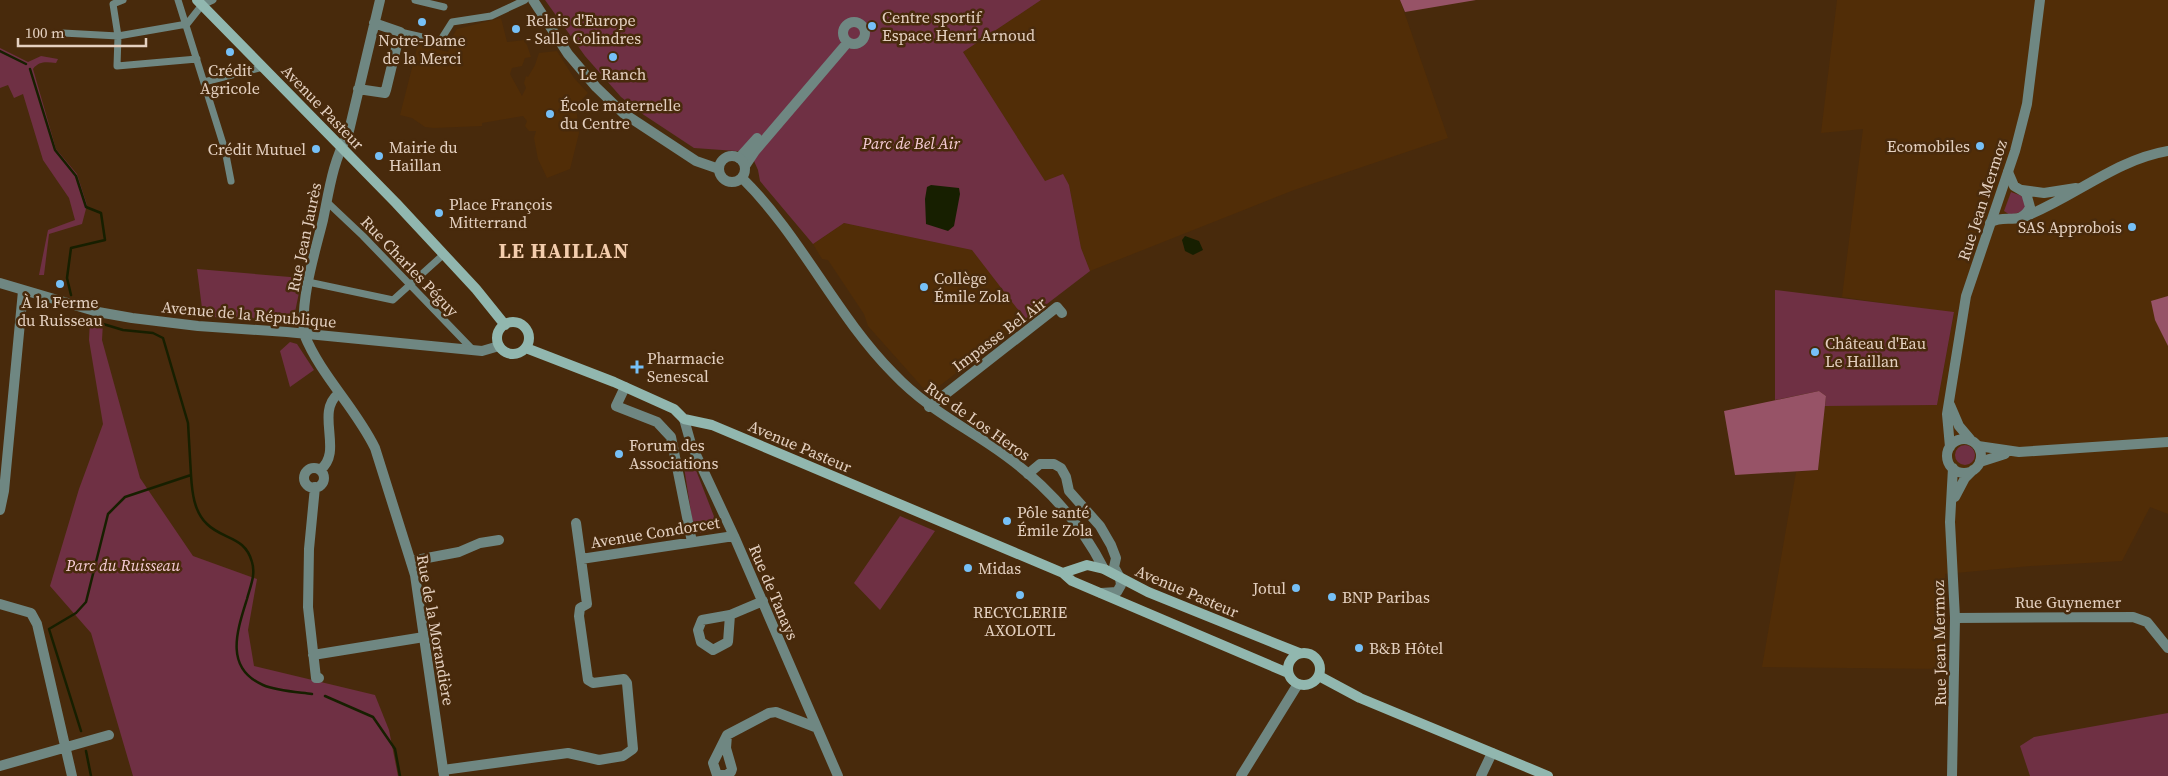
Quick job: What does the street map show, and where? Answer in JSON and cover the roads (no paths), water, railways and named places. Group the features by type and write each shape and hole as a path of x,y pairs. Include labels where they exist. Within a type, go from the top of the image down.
{"main road":[{"name":"Avenue Pasteur","path":"200,3 396,203 506,325"},
{"path":"516,323 525,328 529,338 526,348 512,354 502,350 497,336 506,325 516,323"},
{"name":"Avenue Pasteur","path":"526,348 625,387 674,409 684,419 712,425 1064,574 1072,581 1288,673 1298,684"},
{"name":"Avenue Pasteur","path":"1081,566 1087,565 1104,570 1222,623 1299,653 1309,653 1317,659 1320,668 1319,676"},
{"path":"1064,574 1081,566"},
{"path":"1288,673 1290,660 1299,653"},
{"path":"1298,684 1311,683 1319,676 1360,698 1548,776"}],"street":[{"path":"123,0 113,4 118,36 117,66 197,59"},
{"path":"178,0 225,150 231,181"},
{"path":"63,33 118,36 187,24 200,3 214,0"},
{"name":"Rue Jean Jaurès","path":"304,334 303,321 308,282 340,148 348,135 380,0"},
{"path":"415,0 444,7"},
{"path":"374,23 400,32 440,41 452,22 491,16 525,0"},
{"path":"533,0 568,54 596,87 623,113 696,161 719,169"},
{"name":"Rue Jean Mermoz","path":"1950,447 1949,402 1966,296 2008,172 2027,104 2038,3"},
{"path":"358,88 385,93 400,32"},
{"path":"742,162 728,157 722,162 719,169 722,178 730,182 742,178 742,162 755,151 846,39"},
{"path":"204,82 263,67"},
{"path":"1990,223 2002,218 2019,219 2058,197 2089,185 2138,158 2168,151"},
{"path":"2008,172 2018,188 2029,197 2030,208 2019,219"},
{"name":"Rue de Los Heros","path":"742,178 772,210 868,346 901,382 929,406 1005,455 1028,474 1076,522 1090,542 1104,570"},
{"path":"2002,190 2018,188 2058,197"},
{"name":"Rue Charles Péguy","path":"327,202 473,350"},
{"path":"1996,206 2002,218"},
{"path":"308,282 392,300 411,286 443,255"},
{"name":"Avenue de la République","path":"0,283 98,312 132,318 198,326 482,351 499,346"},
{"path":"0,510 4,491 23,291"},
{"name":"Impasse Bel Air","path":"929,406 1057,307 1062,313"},
{"name":"Rue de la Morandière","path":"304,334 314,358 338,394 367,431 375,448 412,561 444,773"},
{"path":"625,387 616,406 658,422 672,437 692,542"},
{"path":"315,487 307,485 304,476 310,469 320,470 328,463 331,437 328,410 338,394"},
{"path":"1949,402 1959,426 1981,451 1980,462"},
{"name":"Rue de Tanays","path":"684,419 691,444 763,601 815,727 838,776"},
{"path":"1970,439 1958,440 1950,447 1947,458 1953,468 1962,472 1973,470 1980,462 2019,452 2168,442"},
{"path":"1978,446 2019,452"},
{"path":"1028,474 1040,464 1054,464 1061,468 1066,477 1069,491 1100,526 1116,558 1114,567 1122,585 1117,592 1101,593"},
{"name":"Rue Jean Mermoz","path":"1952,776 1955,618 1950,509 1954,476 1953,468"},
{"path":"319,678 316,678 308,608 309,549 315,487 323,481 320,470"},
{"name":"Rue Jean Mermoz","path":"1950,509 1959,487 1973,470"},
{"name":"Avenue Condorcet","path":"444,773 568,753 599,760 623,756 633,749 624,679 593,683 588,680 579,616 580,608 587,604 576,523"},
{"name":"Avenue Condorcet","path":"581,559 734,536"},
{"path":"412,561 458,552 480,543 499,540"},
{"path":"1081,566 1090,551 1090,542"},
{"path":"730,615 763,601"},
{"path":"0,604 31,614 37,624 72,776"},
{"name":"Rue Guynemer","path":"1955,618 2133,617 2147,622 2168,648"},
{"path":"313,654 424,637"},
{"path":"1241,776 1298,684"},
{"path":"726,735 769,712 776,712 815,727"},
{"path":"0,766 109,735"},
{"path":"1482,775 1492,753"}],"waterway":[{"path":"0,51 26,64"},
{"path":"30,69 55,150 76,176 86,207 101,213 105,240 71,248 67,278 71,295"},
{"path":"80,317 123,330 153,333 163,338 188,423 191,475 125,497 108,514 86,602 76,613 49,629 81,731"},
{"path":"191,475 194,501 199,514 213,529 244,547 252,562 252,581 237,636 238,659 243,669 251,678 263,685 287,691 312,694"},
{"path":"325,696 373,717 395,749 400,776"},
{"path":"86,751 91,776"}],"place":[{"name":"Notre-Dame de la Merci","path":"422,22"},
{"name":"Centre sportif Espace Henri Arnoud","path":"872,26"},
{"name":"Relais d'Europe - Salle Colindres","path":"516,29"},
{"name":"Crédit Agricole","path":"230,52"},
{"name":"Le Ranch","path":"613,57"},
{"name":"École maternelle du Centre","path":"550,114"},
{"name":"Ecomobiles","path":"1980,146"},
{"name":"Crédit Mutuel","path":"316,149"},
{"name":"Mairie du Haillan","path":"379,156"},
{"name":"Place François Mitterrand","path":"439,213"},
{"name":"SAS Approbois","path":"2132,227"},
{"name":"À la Ferme du Ruisseau","path":"60,284"},
{"name":"Collège Émile Zola","path":"924,287"},
{"name":"Château d'Eau Le Haillan","path":"1815,352"},
{"name":"Pharmacie Senescal","path":"637,367"},
{"name":"Forum des Associations","path":"619,454"},
{"name":"Pôle santé Émile Zola","path":"1007,521"},
{"name":"Midas","path":"968,568"},
{"name":"Jotul","path":"1296,588"},
{"name":"RECYCLERIE AXOLOTL","path":"1020,595"},
{"name":"BNP Paribas","path":"1332,597"},
{"name":"B&B Hôtel","path":"1359,648"}],"district":[{"name":"LE HAILLAN","path":"564,251"}],"park label":[{"name":"Parc de Bel Air","path":"911,143"},
{"name":"Parc du Ruisseau","path":"123,565"}]}
